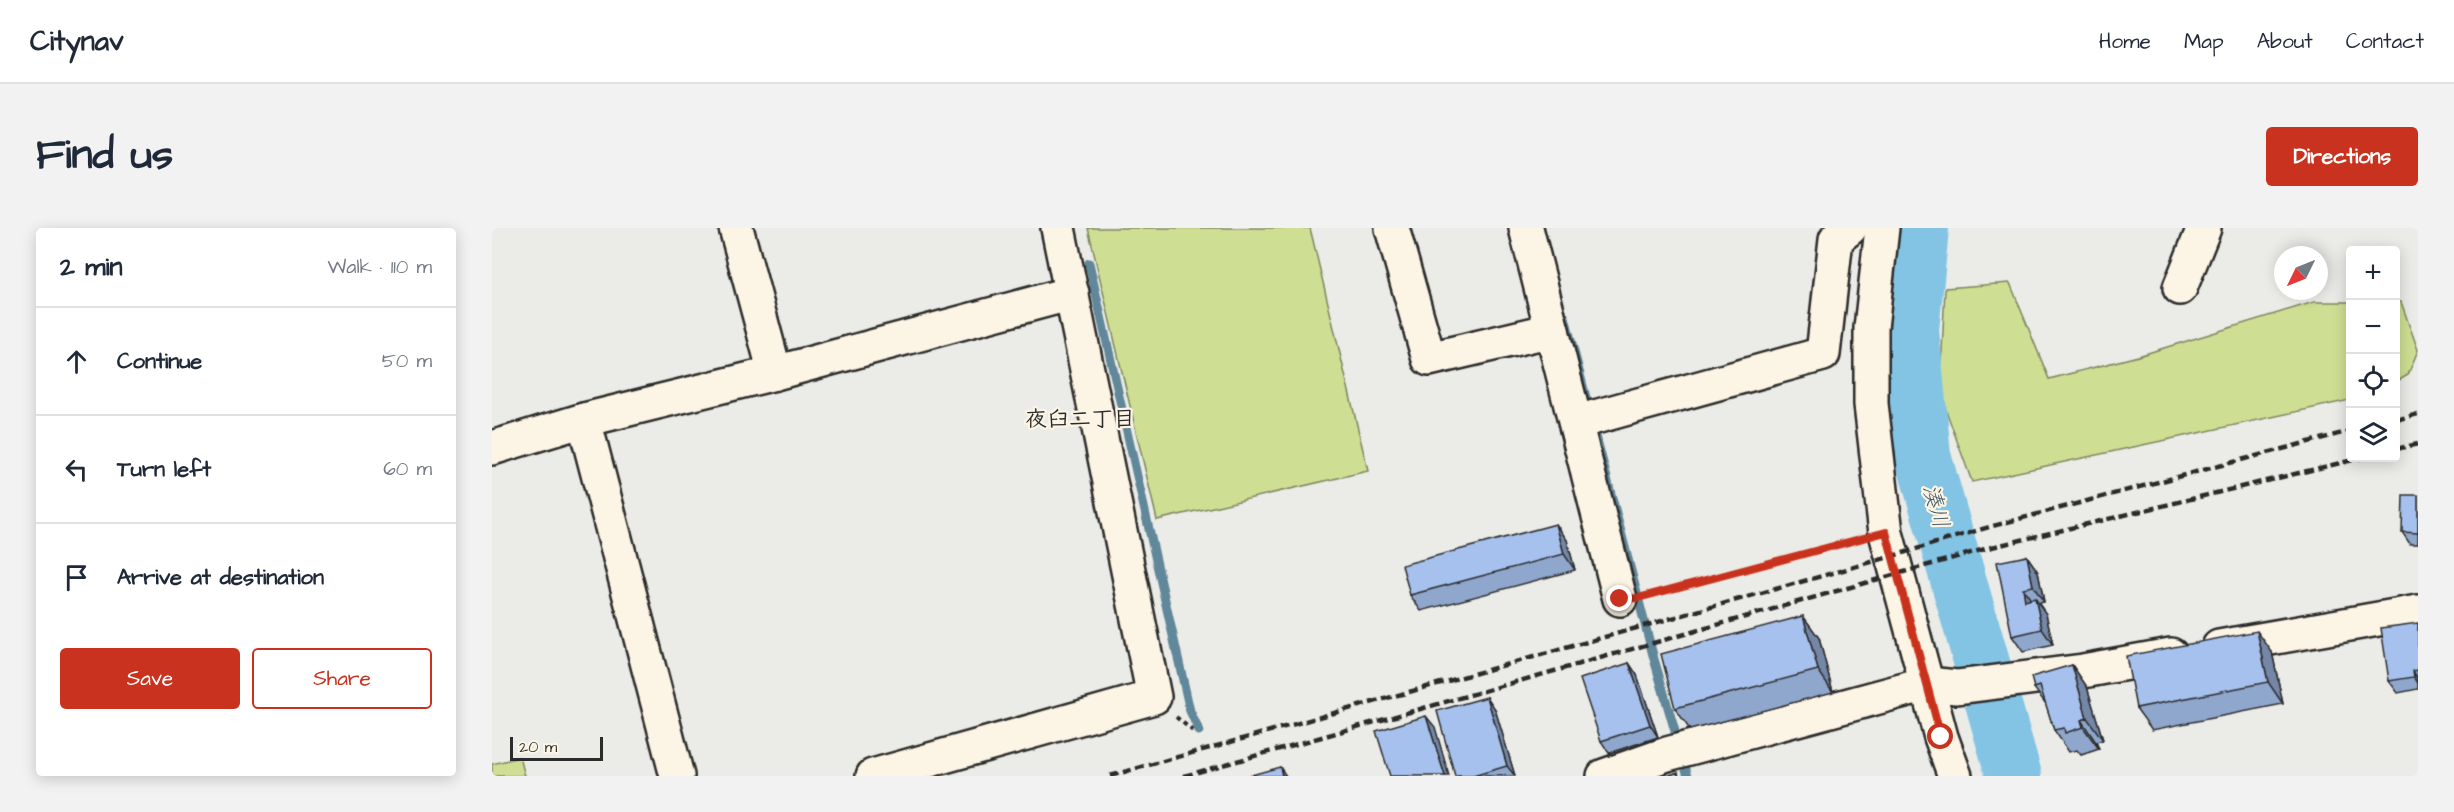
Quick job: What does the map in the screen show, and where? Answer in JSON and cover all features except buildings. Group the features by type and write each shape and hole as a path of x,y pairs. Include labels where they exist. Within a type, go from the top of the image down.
{"street":[{"path":"736,228 775,373"},
{"path":"873,776 1154,697 1058,228"},
{"path":"1392,228 1429,359 1552,330"},
{"path":"1526,228 1620,599"},
{"path":"1577,422 1824,354 1836,239 1850,228"},
{"path":"1882,228 1871,328 1871,404 1886,532 1942,686 1941,737 1954,776"},
{"path":"2180,288 2204,228"},
{"path":"492,448 584,420 775,373 1072,293"},
{"path":"584,420 677,776"},
{"path":"1604,776 1667,754 1942,686 2083,671 2418,612"}],"path":[{"path":"1620,599 1638,598 1886,532"}],"green space":[{"path":"1088,228 1310,228 1368,471 1157,520"},
{"path":"2010,283 2049,379 2138,356 2314,302 2346,302 2346,401 1972,482 1940,394 1945,288"},
{"path":"2400,302 2418,350 2408,375 2400,380"},
{"path":"520,757 525,776 492,776 492,764"}],"waterway":[{"name":"湊川","path":"1921,228 1911,330 1923,456 2014,776"},
{"path":"1089,263 1190,711 1199,731"},
{"path":"1565,317 1654,659 1688,776"}],"railway":[{"path":"2400,419 2418,414"},
{"path":"1110,776 1989,527 2346,432"},
{"path":"2400,448 2418,444"},
{"path":"1184,776 1992,547 2346,462"}],"district":[{"name":"夜臼二丁目","path":"1080,418"}],"route":[{"path":"1620,599 1638,598 1886,532 1941,737"}]}
